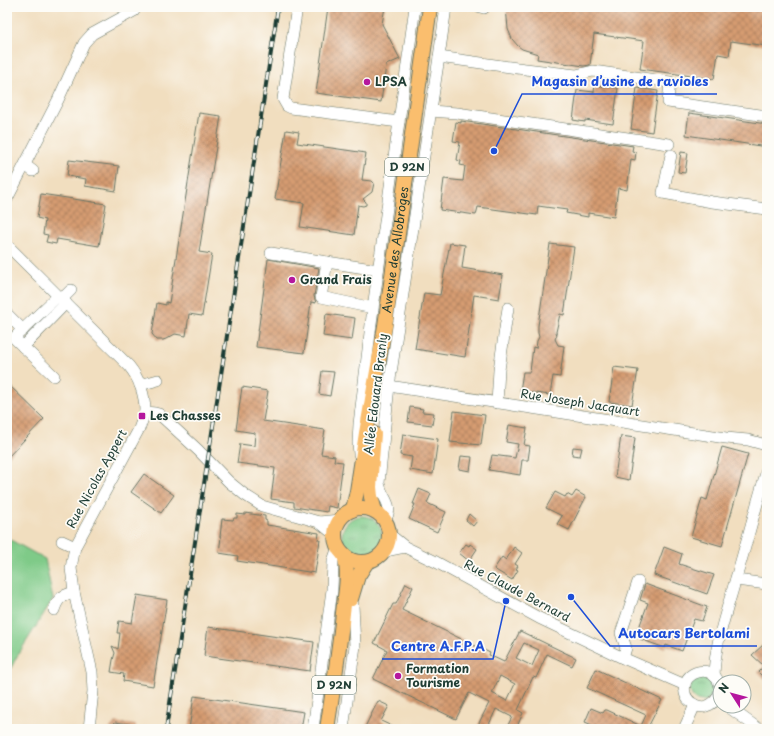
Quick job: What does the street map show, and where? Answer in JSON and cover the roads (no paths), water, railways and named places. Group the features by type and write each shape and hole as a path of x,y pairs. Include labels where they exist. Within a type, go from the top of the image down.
{"main road":[{"name":"Avenue des Allobroges","path":"375,511 370,497 362,428 384,326 430,7"},
{"name":"Avenue des Allobroges","path":"352,510 374,442 382,372 384,326"},
{"path":"360,508 375,511 381,516 387,528 388,541 386,548 382,553 367,562 354,561 339,546 336,527 345,514 352,510 360,508"},
{"name":"D 92N","path":"327,729 340,640 347,573 346,563 339,546"},
{"name":"D 92N","path":"340,640 358,576 367,562"}],"street":[{"path":"296,7 283,99 287,106 291,108 399,122"},
{"path":"362,428 373,308 415,7"},
{"name":"Allée Edouard Branly","path":"387,528 389,510 388,504 380,490 379,483 389,386 440,57 446,7"},
{"path":"7,199 29,168 84,43 92,34 134,11"},
{"path":"440,57 576,75 593,71 670,82 668,102 767,116"},
{"path":"431,111 465,114 670,149 663,192 712,202 767,209"},
{"name":"Rue Nicolas Appert","path":"7,245 134,372 143,393 145,412 139,429 75,547 71,568 74,592 92,672 93,691 90,729"},
{"path":"271,253 378,270"},
{"path":"327,262 321,297 373,308"},
{"path":"23,347 71,290"},
{"path":"54,376 14,338 62,299"},
{"path":"497,403 499,370 508,308"},
{"path":"7,314 23,330"},
{"path":"140,385 158,380"},
{"name":"Rue Joseph Jacquart","path":"389,386 726,438 748,440 767,446"},
{"path":"145,412 159,414 208,459 230,482 245,495 262,506 319,522 340,520"},
{"path":"714,674 715,652 767,470"},
{"path":"313,729 332,590 333,560 339,546 319,522"},
{"name":"Rue Claude Bernard","path":"387,528 405,547 436,562 539,618 623,658 685,685"},
{"path":"62,541 75,547"},
{"path":"382,553 405,547"},
{"path":"736,580 767,584"},
{"path":"623,658 626,648 621,633 638,582"},
{"path":"54,610 59,599 74,592"},
{"path":"343,729 355,646 353,605 351,601"},
{"path":"702,671 715,652"},
{"path":"712,675 702,671 698,672 693,674 687,680 685,685 686,697 690,702 701,707 712,704"},
{"path":"684,729 695,705"},
{"path":"738,714 759,729"}],"railway":[{"path":"166,729 278,7"}],"place":[{"name":"LPSA","path":"367,82"},
{"name":"Magasin d’usine de ravioles","path":"494,151"},
{"name":"Grand Frais","path":"292,280"},
{"name":"Les Chasses","path":"142,416"},
{"name":"Autocars Bertolami","path":"571,597"},
{"name":"Centre A.F.P.A","path":"506,601"},
{"name":"Formation Tourisme","path":"398,676"}]}
